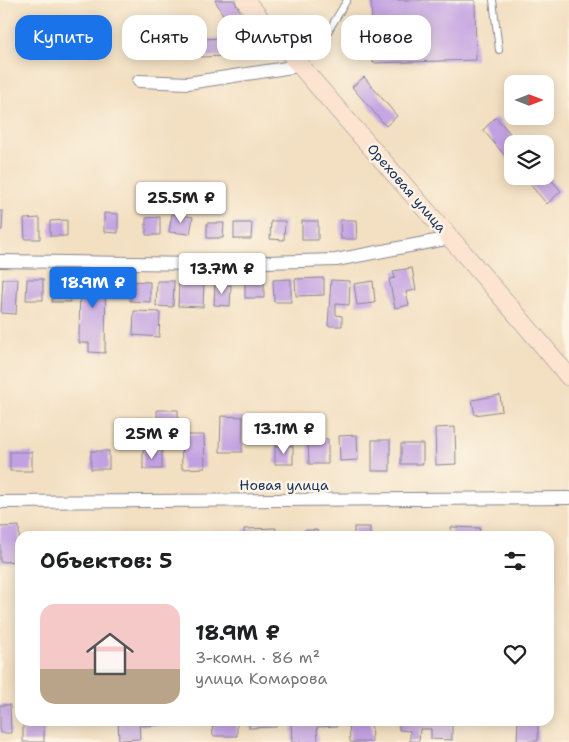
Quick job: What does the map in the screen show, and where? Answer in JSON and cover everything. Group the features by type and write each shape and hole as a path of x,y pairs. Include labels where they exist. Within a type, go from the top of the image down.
{"main road":[{"name":"Ореховая улица","path":"245,0 297,63 451,238 569,377"}],"street":[{"path":"139,81 188,83 297,63"},
{"path":"0,261 196,264 336,260 451,238"},
{"name":"Новая улица","path":"0,502 569,498"}],"lane":[{"path":"297,63 326,35 347,0"},
{"path":"493,0 500,50"}],"building":[{"path":"215,0 234,0 242,15 223,15"},
{"path":"371,0 475,0 476,60 373,63 373,60 431,60 431,15 372,15"},
{"path":"217,38 217,56 207,57 207,39"},
{"path":"364,77 397,116 386,126 352,87"},
{"path":"496,117 511,135 504,135 504,155 483,130"},
{"path":"554,183 561,191 547,204 531,185 554,185"},
{"path":"0,211 3,211 2,230 0,230"},
{"path":"104,213 118,214 118,233 104,232"},
{"path":"172,214 193,217 190,234 169,232"},
{"path":"160,217 160,235 146,235 146,218"},
{"path":"40,218 40,239 25,239 24,219"},
{"path":"67,220 67,236 50,236 50,221"},
{"path":"340,220 356,220 357,239 341,239"},
{"path":"271,221 285,221 284,240 270,239"},
{"path":"302,221 318,221 318,240 302,240"},
{"path":"207,223 224,223 223,238 207,238"},
{"path":"234,223 252,223 251,239 234,239"},
{"path":"412,268 416,290 406,292 409,305 395,308 389,279 395,278 393,271"},
{"path":"80,269 106,269 105,353 89,352 89,343 79,343"},
{"path":"324,278 324,295 296,296 295,279"},
{"path":"3,279 18,279 16,314 1,313"},
{"path":"27,279 43,279 43,300 26,300"},
{"path":"291,279 291,302 274,302 273,280"},
{"path":"179,280 204,281 203,307 178,306"},
{"path":"264,280 264,298 245,298 245,281"},
{"path":"331,280 350,281 349,305 336,304 336,315 342,316 342,326 328,326"},
{"path":"112,281 129,281 128,297 111,297"},
{"path":"130,281 150,282 150,302 130,301"},
{"path":"157,281 174,281 173,307 156,306"},
{"path":"373,281 375,303 357,305 354,284"},
{"path":"52,283 70,283 70,302 52,302"},
{"path":"215,284 231,285 230,306 214,305"},
{"path":"134,311 160,312 159,337 133,335"},
{"path":"500,395 502,411 475,415 472,400"},
{"path":"157,410 178,410 178,431 158,432"},
{"path":"221,416 243,417 242,452 220,452"},
{"path":"455,427 456,464 436,465 435,428"},
{"path":"181,435 204,435 205,468 182,469"},
{"path":"357,435 358,460 340,461 339,436"},
{"path":"308,439 328,439 328,464 309,464"},
{"path":"372,440 390,440 390,471 372,471"},
{"path":"401,444 423,444 423,464 401,464"},
{"path":"275,446 293,446 293,464 275,464"},
{"path":"143,450 162,450 162,469 143,469"},
{"path":"91,451 109,451 109,469 91,469"},
{"path":"10,452 32,452 32,471 10,471"},
{"path":"19,526 19,531 15,531 15,561 0,562 0,527"},
{"path":"354,527 370,527 370,531 354,531"},
{"path":"451,527 480,528 480,531 451,531"},
{"path":"276,528 276,531 244,531 244,529"},
{"path":"0,705 10,705 11,733 0,733"},
{"path":"23,726 44,726 44,742 23,742"},
{"path":"118,726 139,726 140,739 119,740"},
{"path":"212,726 237,726 237,736 213,736"},
{"path":"249,726 276,727 249,728"},
{"path":"291,726 337,726 317,727 318,742 292,742"},
{"path":"349,726 371,726 372,742 350,742"},
{"path":"399,726 452,726 452,740 431,739 431,729 420,729 419,741 410,741 410,731 399,730"},
{"path":"518,726 538,726 538,741 517,741"}]}
